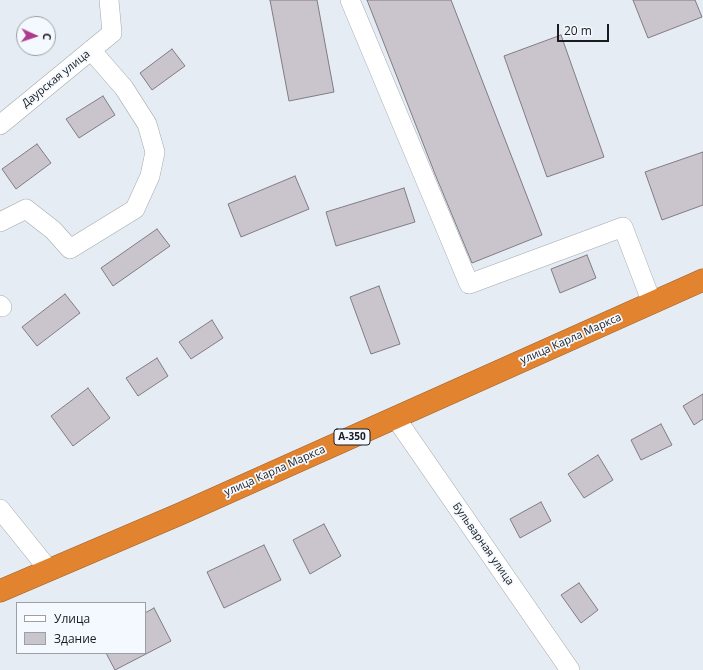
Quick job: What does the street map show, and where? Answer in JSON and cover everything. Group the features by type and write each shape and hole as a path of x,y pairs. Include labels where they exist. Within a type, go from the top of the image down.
{"highway":[{"name":"улица Карла Маркса","path":"0,591 180,514 703,280"}],"street":[{"name":"Даурская улица","path":"0,125 112,33 109,0"},
{"path":"350,0 468,284 623,227 652,303"},
{"path":"0,222 26,209 53,230 70,249 135,209 150,176 155,152 147,124 124,88 91,50"},
{"name":"Бульварная улица","path":"395,418 570,670"},
{"path":"0,510 49,570"}],"building":[{"path":"270,0 317,0 334,92 289,101"},
{"path":"367,0 451,0 542,235 472,263 435,174"},
{"path":"633,0 695,0 702,17 648,38"},
{"path":"561,35 604,157 547,177 504,56"},
{"path":"172,49 185,66 152,90 140,73"},
{"path":"103,96 115,115 79,138 66,119"},
{"path":"37,144 51,163 16,189 2,169"},
{"path":"703,152 703,205 662,220 645,172"},
{"path":"295,176 309,209 241,237 228,204"},
{"path":"404,188 415,222 336,246 326,212"},
{"path":"157,229 170,246 113,286 101,268"},
{"path":"587,255 596,278 560,293 551,269"},
{"path":"379,286 400,344 371,354 350,297"},
{"path":"65,294 80,313 37,346 22,327"},
{"path":"212,320 223,338 191,359 179,342"},
{"path":"157,358 168,376 138,396 126,378"},
{"path":"88,388 110,418 73,446 51,416"},
{"path":"703,394 703,419 694,425 683,406"},
{"path":"661,424 672,445 641,460 631,440"},
{"path":"598,455 613,480 584,498 568,474"},
{"path":"541,502 551,521 520,538 510,519"},
{"path":"324,524 341,556 310,574 293,540"},
{"path":"264,545 281,580 224,608 207,572"},
{"path":"579,583 598,610 581,623 561,595"},
{"path":"154,608 171,641 146,654 146,612"},
{"path":"107,654 146,654 115,670"}]}
